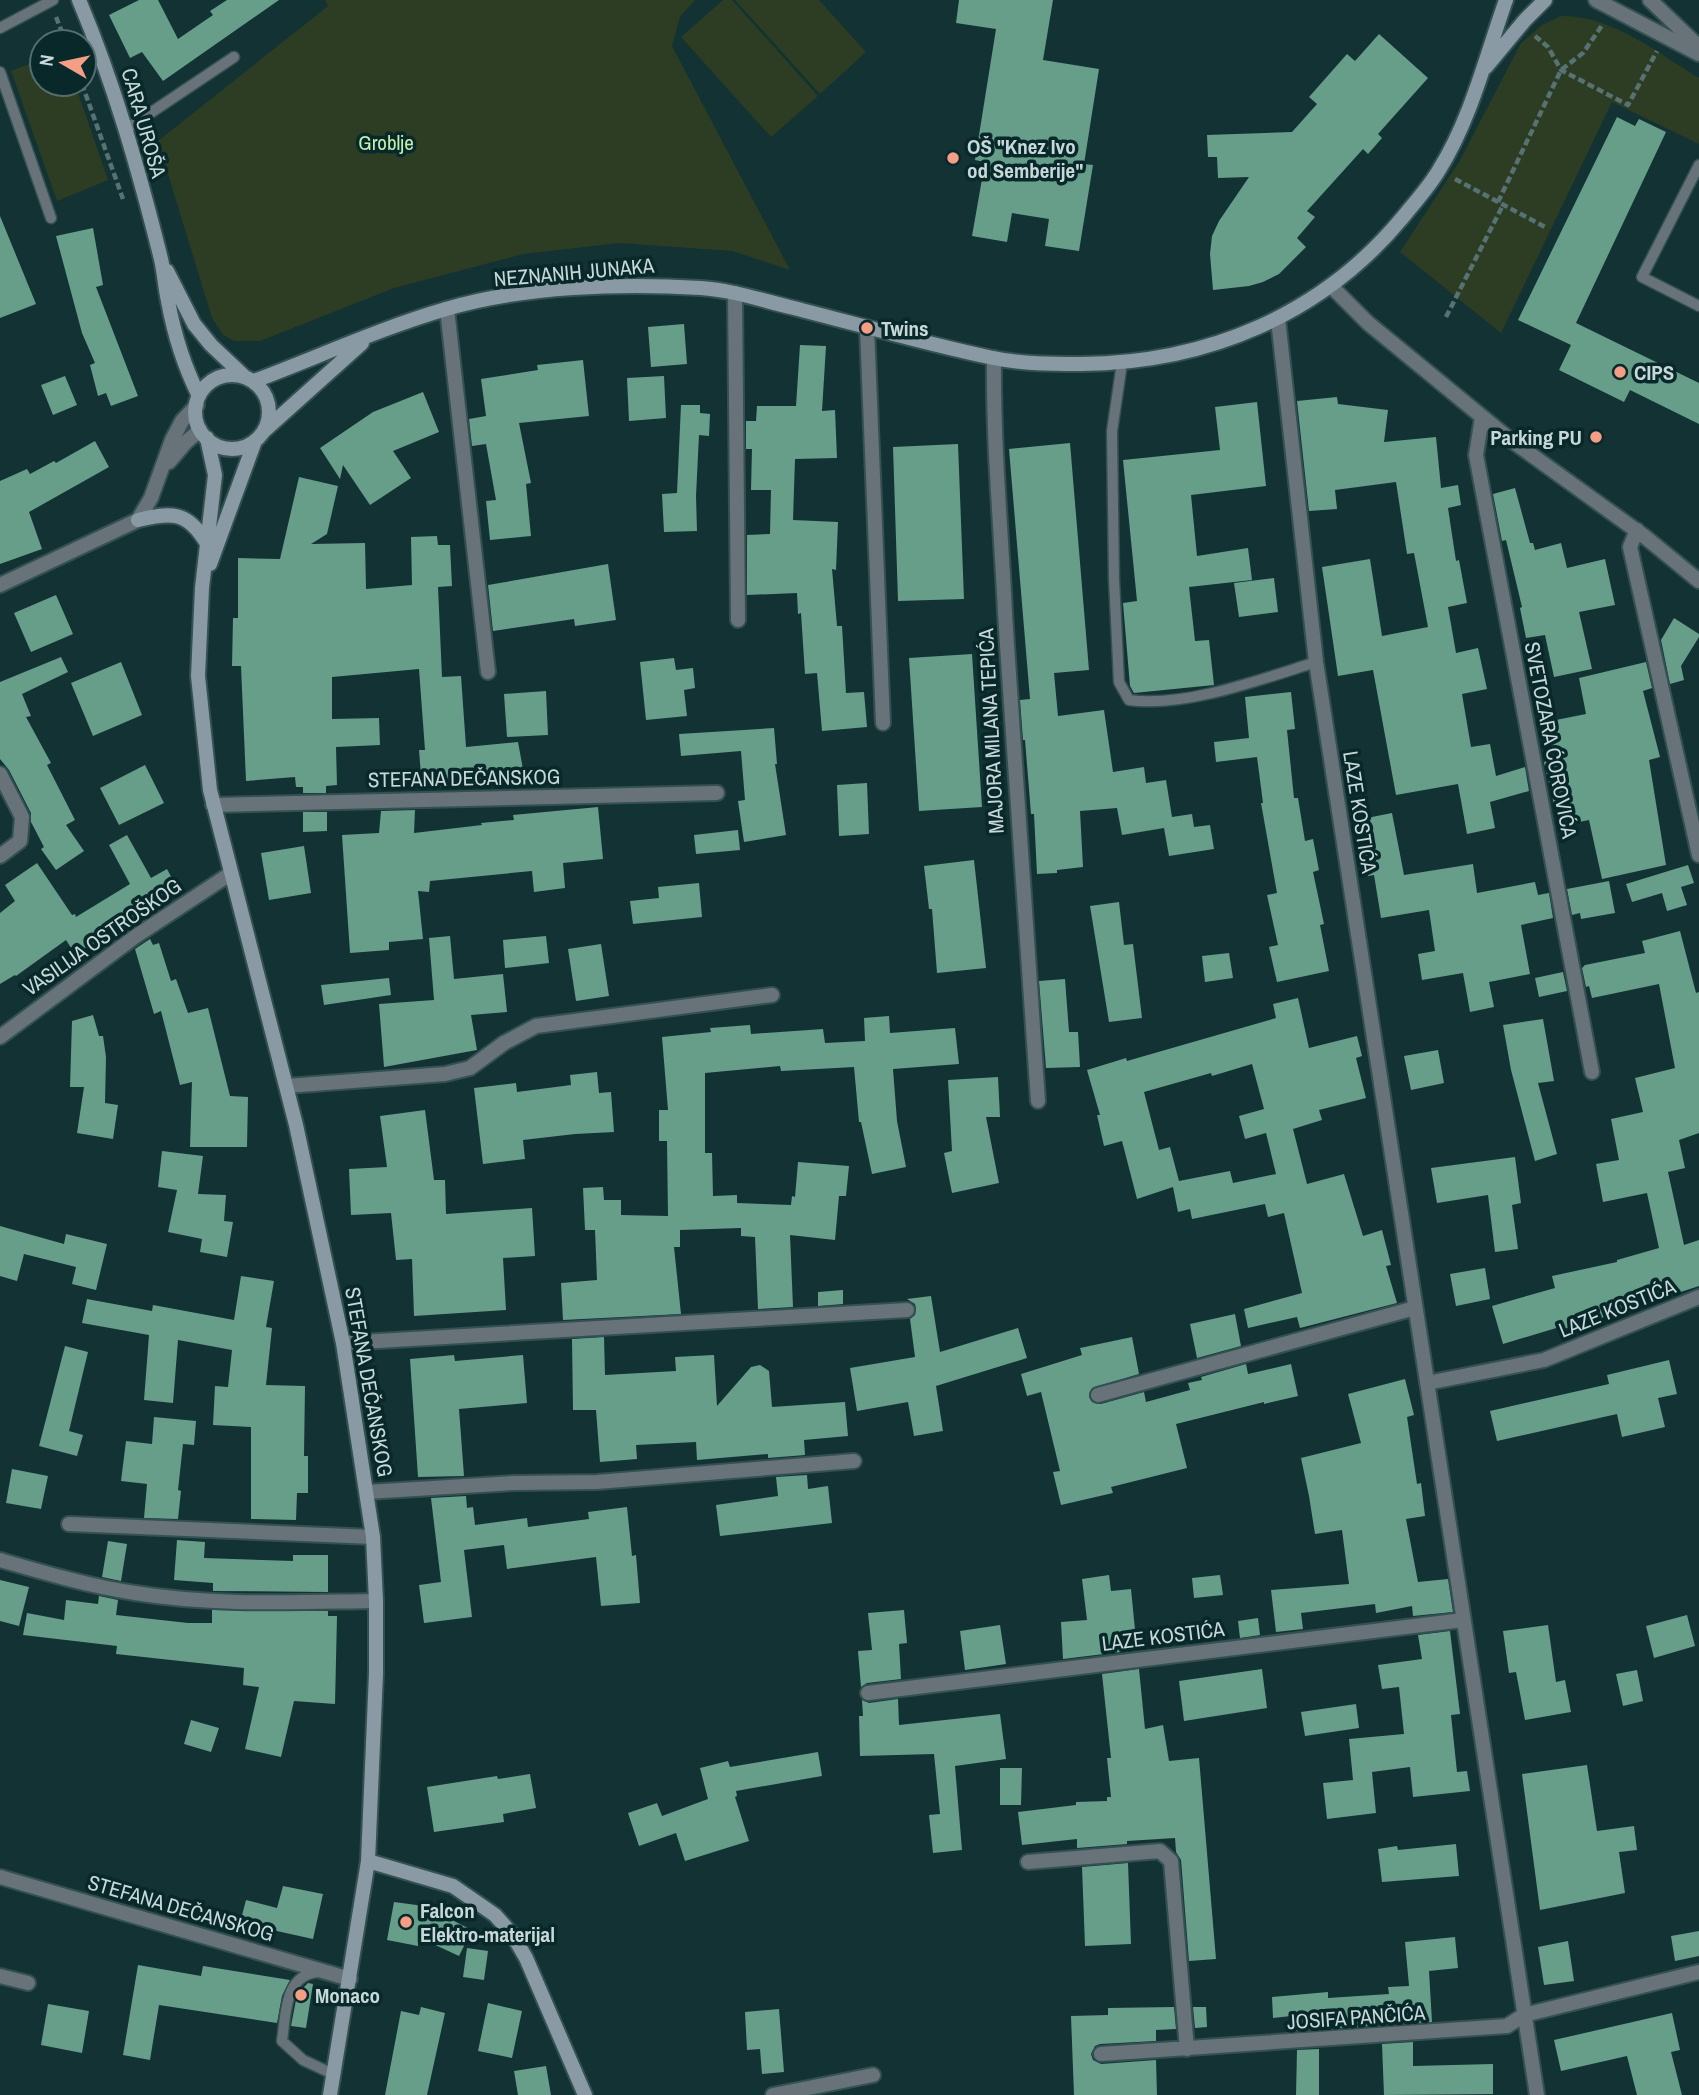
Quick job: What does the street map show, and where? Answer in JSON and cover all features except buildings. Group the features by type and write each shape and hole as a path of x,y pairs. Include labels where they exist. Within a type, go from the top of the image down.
{"main road":[{"name":"CARA UROŠA","path":"79,0 99,48 125,130 161,261"},
{"name":"NEZNANIH JUNAKA","path":"249,379 447,309 499,298 635,285 707,288 735,293 867,328 1028,364 1122,363 1210,347 1278,319 1331,286 1385,239 1439,170 1465,117 1506,0"},
{"path":"1480,73 1545,0"},
{"path":"161,261 194,324 211,345 249,379 267,401 268,421 259,436 202,588"},
{"path":"161,261 184,367 198,400"},
{"path":"204,434 215,444 235,449 259,436 369,338"},
{"path":"202,588 215,475 196,414 198,400 204,388 219,378 227,376 249,379"},
{"path":"138,520 164,514 173,515 196,526 206,542"},
{"name":"STEFANA DEČANSKOG","path":"202,588 198,676 213,805 287,1086 343,1343 373,1537 376,1601 368,1861 330,2095"},
{"path":"368,1861 453,1886 495,1915 512,1934 526,1958 585,2095"}],"street":[{"path":"1596,0 1699,54"},
{"path":"1650,0 1699,47"},
{"path":"1331,286 1368,323 1482,417 1697,575"},
{"path":"735,293 738,620"},
{"path":"447,309 488,672"},
{"name":"LAZE KOSTIĆA","path":"1278,319 1316,662 1537,2095"},
{"path":"867,328 883,723"},
{"name":"MAJORA MILANA TEPIĆA","path":"994,358 993,400 1038,1101"},
{"path":"157,482 172,440 198,400"},
{"name":"SVETOZARA ĆOROVIĆA","path":"1482,417 1476,454 1592,1072"},
{"path":"0,585 138,520 171,458 204,434"},
{"path":"1637,530 1630,547 1699,855"},
{"path":"0,774 22,817 20,841 0,856"},
{"name":"STEFANA DEČANSKOG","path":"213,805 717,793"},
{"name":"VASILIJA OSTROŠKOG","path":"0,1037 136,936 230,874"},
{"path":"287,1086 445,1074 470,1068 504,1043 536,1026 772,995"},
{"name":"LAZE KOSTIĆA","path":"1427,1382 1545,1360 1699,1297"},
{"path":"1098,1395 1415,1308"},
{"path":"343,1343 906,1310"},
{"path":"367,1492 513,1483 597,1482 854,1461"},
{"path":"69,1524 373,1537"},
{"path":"0,1560 70,1580 182,1599 376,1601"},
{"name":"LAZE KOSTIĆA","path":"868,1693 1463,1620"},
{"path":"1028,1862 1160,1851 1171,1861 1188,2049"},
{"name":"STEFANA DEČANSKOG","path":"0,1877 350,1979"},
{"path":"1524,2015 1699,1972"},
{"path":"0,1976 28,1983"},
{"name":"JOSIFA PANČIĆA","path":"1101,2054 1485,2029 1507,2026 1524,2015"},
{"path":"774,2095 873,2075"}],"lane":[{"path":"0,28 51,1"},
{"path":"125,130 234,57"},
{"path":"0,72 51,218"},
{"path":"1699,165 1695,183 1642,277 1699,306"},
{"path":"1122,363 1112,431 1114,579 1119,682 1129,699 1145,702 1214,693 1316,662"},
{"path":"326,1972 303,1976 291,1987 282,2041 303,2060 333,2074"}],"path":[{"path":"51,1 61,28"},
{"path":"1446,317 1561,71 1583,53 1606,20"},
{"path":"1521,24 1548,47 1561,71 1628,105 1658,48"},
{"path":"87,98 127,209"},
{"path":"1439,170 1547,228"}],"green space":[{"name":"Groblje","path":"325,0 695,0 680,17 672,46 790,270 732,251 619,243 523,254 394,288 260,341 234,341 223,335 212,318 158,141 328,6"},
{"path":"723,0 732,0 818,96 771,137 681,37"},
{"path":"735,0 819,0 866,52 820,94"},
{"path":"1561,16 1580,17 1616,29 1651,47 1699,78 1699,144 1612,102 1501,333 1400,252 1459,162 1521,43 1542,25"},
{"path":"28,64 28,98 80,98 108,180 57,201 11,71"}],"place":[{"name":"OŠ \"Knez Ivo od Semberije\"","path":"953,158"},
{"name":"Twins","path":"867,328"},
{"name":"CIPS","path":"1620,372"},
{"name":"Parking PU","path":"1596,437"},
{"name":"Falcon Elektro-materijal","path":"406,1922"},
{"name":"Monaco","path":"301,1995"}]}
